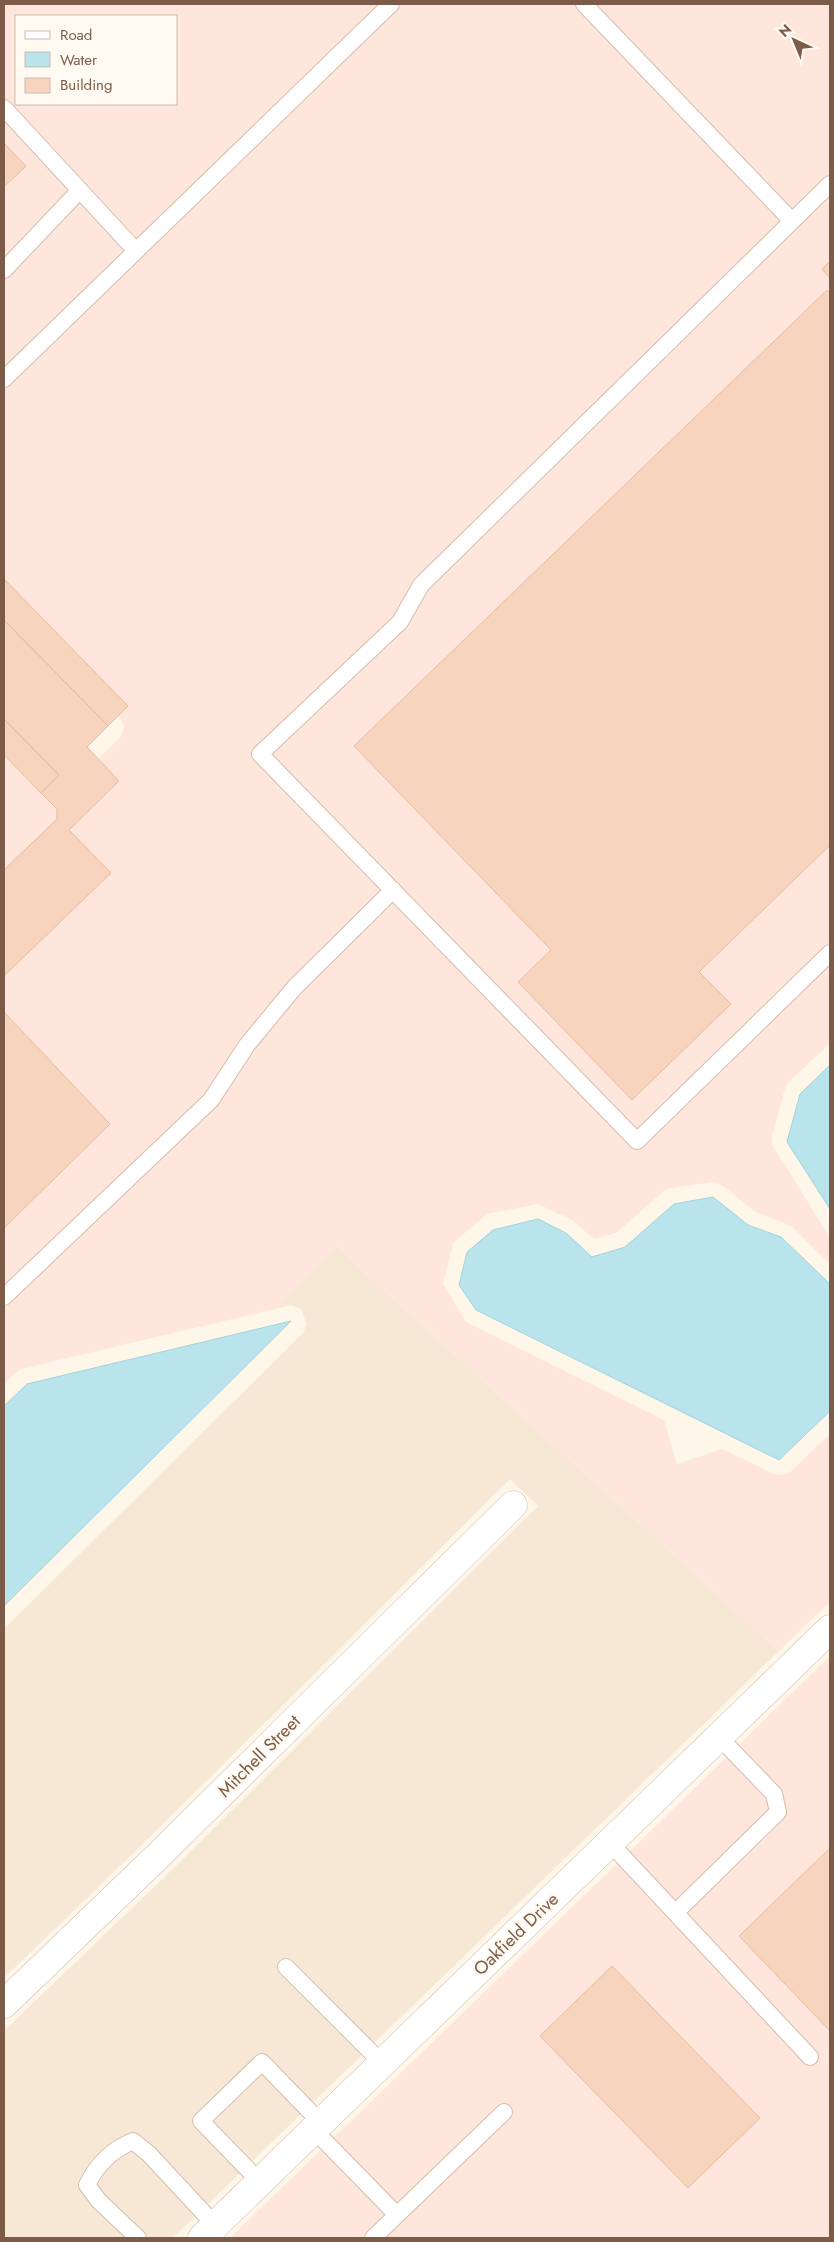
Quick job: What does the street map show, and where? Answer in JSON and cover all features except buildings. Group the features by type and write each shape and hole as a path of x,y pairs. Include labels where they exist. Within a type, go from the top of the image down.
{"street":[{"name":"Mitchell Street","path":"4,2004 162,1852 512,1505"},
{"name":"Oakfield Drive","path":"209,2232 830,1629"}],"lane":[{"path":"4,379 391,4"},
{"path":"584,4 792,221"},
{"path":"4,108 136,251"},
{"path":"830,184 421,584 400,622 260,754 637,1141 830,953"},
{"path":"4,270 80,190"},
{"path":"4,1297 211,1100 247,1046 294,988 393,890"},
{"path":"676,1912 778,1812 774,1794 719,1738"},
{"path":"610,1843 810,2057"},
{"path":"286,1967 383,2064"},
{"path":"260,2182 201,2121 262,2062 396,2216"},
{"path":"372,2238 504,2112"},
{"path":"138,2238 99,2201 87,2185 93,2172 116,2148 133,2141 149,2154 178,2188 209,2232"}],"shaded area":[{"path":"4,4 830,4 830,1043 786,1085 772,1136 772,1144 830,1238 830,1264 791,1226 754,1211 722,1185 713,1182 666,1189 616,1233 594,1239 572,1220 538,1204 487,1214 453,1243 443,1284 466,1322 664,1420 677,1464 722,1449 774,1474 782,1475 790,1472 830,1434 830,1602 779,1651 365,1273 338,1246 275,1309 21,1369 4,1383 4,739 52,788 70,787 122,735 124,725 119,716 4,599"},
{"path":"338,1246 365,1273 779,1651 173,2238 4,2238 4,2031 176,1866 538,1506 510,1479 149,1838 4,1978 4,1629 303,1333 307,1324 301,1309 291,1305 275,1309"},
{"path":"830,1656 830,2238 230,2238 624,1857"}],"water":[{"path":"830,1065 830,1209 787,1142 800,1094"},
{"path":"713,1197 748,1225 781,1237 830,1284 830,1411 779,1460 476,1310 459,1285 467,1252 493,1230 538,1219 566,1233 592,1257 625,1247 674,1204"},
{"path":"291,1321 4,1606 4,1406 27,1384"}]}
